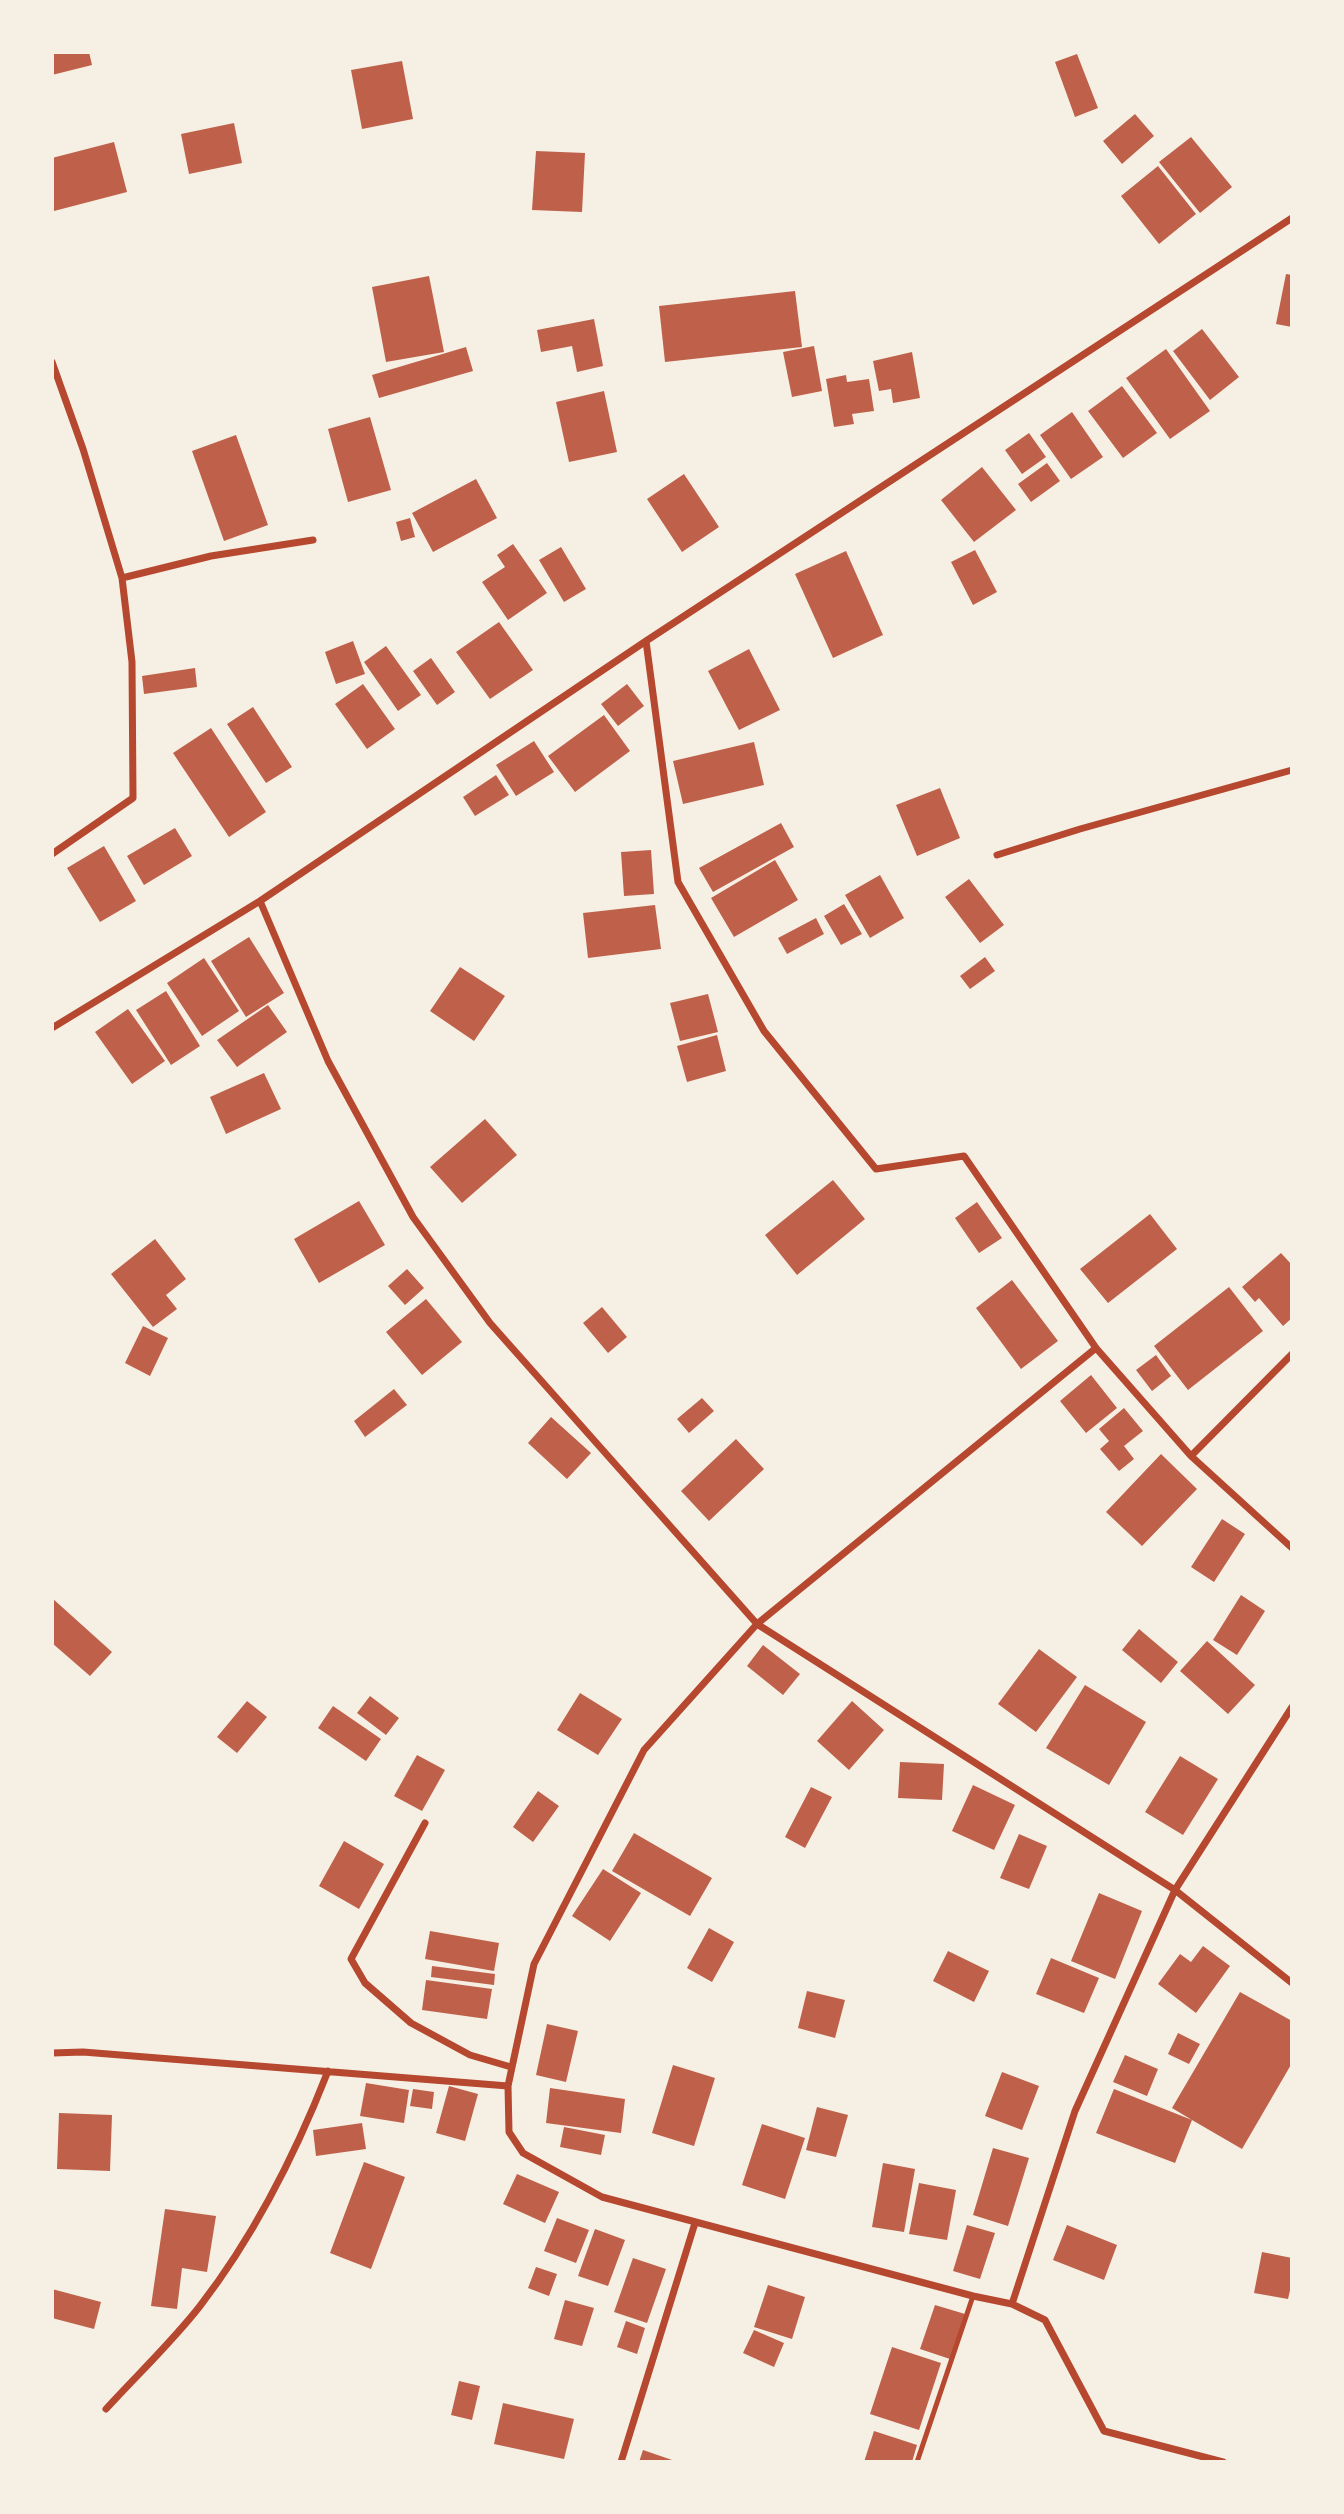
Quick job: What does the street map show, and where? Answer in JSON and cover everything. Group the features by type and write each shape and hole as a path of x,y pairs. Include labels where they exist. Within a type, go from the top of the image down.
{"street":[{"path":"52,1028 260,901 646,640 1292,218"},
{"path":"52,362 83,449 122,578 132,662 133,798 52,854"},
{"path":"122,578 211,556 313,540"},
{"path":"646,640 678,882 764,1031 876,1169 964,1156 1096,1348 1191,1456 1292,1548"},
{"path":"997,855 1292,770"},
{"path":"260,901 328,1061 414,1217 490,1323 757,1624 1175,1889 1292,1983"},
{"path":"1096,1348 757,1624 644,1750 534,1964 508,2087 509,2132 523,2152 601,2197 1012,2304 1045,2320 1104,2431 1223,2462"},
{"path":"1191,1456 1292,1354"},
{"path":"1012,2304 1075,2110 1175,1889 1292,1707"},
{"path":"425,1823 351,1959 365,1983 411,2023 470,2055 511,2067"},
{"path":"52,2053 83,2052 508,2087"},
{"path":"106,2409 200,2306 247,2236 306,2127 328,2071"},
{"path":"621,2462 695,2223"}],"lane":[{"path":"917,2462 973,2296"}],"building":[{"path":"52,52 89,52 92,65 52,75"},
{"path":"1077,54 1098,108 1075,117 1055,62"},
{"path":"402,61 413,119 362,129 351,70"},
{"path":"1135,114 1154,136 1122,164 1103,141"},
{"path":"234,123 242,163 189,174 181,134"},
{"path":"1191,137 1232,187 1200,213 1159,162"},
{"path":"114,142 127,192 54,211 52,158"},
{"path":"536,151 585,153 582,212 532,210"},
{"path":"1158,166 1196,214 1159,244 1121,196"},
{"path":"1286,274 1292,275 1292,327 1276,324"},
{"path":"429,276 444,352 386,362 372,287"},
{"path":"795,291 802,347 665,362 659,306"},
{"path":"594,319 603,366 577,372 572,346 541,352 537,330"},
{"path":"1202,329 1239,377 1210,400 1173,351"},
{"path":"814,346 822,391 792,397 783,352"},
{"path":"466,347 473,371 379,398 372,375"},
{"path":"1166,349 1210,411 1170,439 1126,378"},
{"path":"912,352 920,398 893,403 891,389 879,391 873,361"},
{"path":"846,375 847,382 869,379 874,411 852,414 854,424 834,427 826,379"},
{"path":"1122,386 1157,433 1123,458 1088,411"},
{"path":"604,391 617,452 569,462 556,402"},
{"path":"1072,412 1103,457 1071,479 1040,435"},
{"path":"370,417 391,490 348,502 328,429"},
{"path":"1029,433 1046,457 1022,474 1005,450"},
{"path":"236,435 268,525 224,541 192,451"},
{"path":"1047,463 1060,481 1031,502 1018,484"},
{"path":"982,467 1016,510 974,542 941,500"},
{"path":"684,474 719,527 682,552 647,499"},
{"path":"476,479 497,518 433,552 412,513"},
{"path":"410,518 415,537 401,541 396,522"},
{"path":"513,544 547,593 508,620 482,582 505,567 497,555"},
{"path":"561,547 586,589 564,602 539,560"},
{"path":"975,550 997,592 973,605 951,562"},
{"path":"846,551 883,635 833,658 795,574"},
{"path":"499,622 533,670 490,699 456,652"},
{"path":"353,641 365,674 336,684 325,652"},
{"path":"386,646 421,695 398,711 364,662"},
{"path":"749,649 780,710 739,730 708,671"},
{"path":"431,658 455,692 437,705 413,671"},
{"path":"195,668 197,687 144,694 142,676"},
{"path":"363,684 395,729 367,749 335,704"},
{"path":"627,684 644,706 618,726 601,704"},
{"path":"253,707 292,767 266,783 227,724"},
{"path":"604,715 630,751 575,792 548,756"},
{"path":"211,728 266,812 229,837 173,753"},
{"path":"534,741 554,772 516,796 496,765"},
{"path":"754,742 764,785 683,804 673,761"},
{"path":"496,775 509,795 475,816 463,797"},
{"path":"940,788 960,838 917,856 896,805"},
{"path":"781,823 794,847 713,892 699,868"},
{"path":"175,828 192,856 144,885 127,856"},
{"path":"104,846 136,901 100,922 67,868"},
{"path":"651,850 654,894 624,896 621,852"},
{"path":"775,860 798,900 734,937 711,898"},
{"path":"880,875 904,918 870,938 845,895"},
{"path":"969,879 1004,925 980,943 945,897"},
{"path":"844,904 862,934 841,945 824,916"},
{"path":"655,905 661,949 588,958 583,913"},
{"path":"816,918 824,934 787,954 778,938"},
{"path":"249,937 284,993 246,1017 211,961"},
{"path":"985,957 995,971 970,989 960,976"},
{"path":"204,958 239,1011 202,1036 167,983"},
{"path":"460,967 505,996 474,1041 430,1011"},
{"path":"166,991 200,1046 171,1065 136,1010"},
{"path":"708,994 718,1032 680,1041 670,1003"},
{"path":"268,1005 287,1032 237,1067 217,1040"},
{"path":"128,1009 165,1061 132,1084 95,1032"},
{"path":"717,1035 726,1071 687,1082 677,1046"},
{"path":"264,1073 281,1109 226,1134 210,1097"},
{"path":"485,1119 517,1155 462,1203 430,1167"},
{"path":"833,1180 865,1219 797,1275 765,1235"},
{"path":"359,1201 385,1245 319,1283 294,1239"},
{"path":"977,1202 1002,1238 979,1253 955,1218"},
{"path":"1150,1214 1177,1249 1108,1303 1080,1269"},
{"path":"155,1239 186,1279 166,1295 177,1309 153,1327 111,1274"},
{"path":"1281,1253 1292,1265 1292,1318 1283,1326 1259,1298 1255,1302 1242,1287"},
{"path":"407,1269 424,1288 405,1305 388,1286"},
{"path":"1012,1280 1058,1341 1021,1369 976,1308"},
{"path":"1229,1287 1263,1331 1188,1390 1154,1346"},
{"path":"426,1299 462,1342 422,1375 386,1332"},
{"path":"602,1307 627,1337 608,1353 583,1323"},
{"path":"143,1326 168,1338 150,1376 125,1363"},
{"path":"1156,1355 1171,1376 1152,1391 1136,1370"},
{"path":"1091,1375 1117,1408 1086,1433 1060,1401"},
{"path":"394,1389 407,1405 365,1437 354,1421"},
{"path":"702,1398 714,1411 689,1433 677,1419"},
{"path":"1124,1408 1143,1431 1124,1446 1134,1459 1119,1471 1100,1449 1109,1441 1099,1429"},
{"path":"551,1417 591,1453 567,1479 528,1443"},
{"path":"736,1439 764,1469 709,1521 681,1491"},
{"path":"1161,1454 1197,1489 1142,1546 1106,1512"},
{"path":"1222,1519 1245,1534 1214,1582 1191,1567"},
{"path":"1241,1595 1265,1611 1237,1655 1213,1640"},
{"path":"52,1598 112,1652 90,1676 52,1643"},
{"path":"1139,1629 1178,1662 1161,1683 1122,1650"},
{"path":"1207,1641 1255,1685 1228,1714 1180,1671"},
{"path":"763,1645 800,1674 783,1695 747,1666"},
{"path":"1039,1649 1077,1677 1036,1732 998,1704"},
{"path":"1085,1685 1146,1722 1109,1785 1046,1748"},
{"path":"580,1693 622,1719 598,1755 557,1730"},
{"path":"370,1696 399,1718 386,1735 357,1713"},
{"path":"247,1701 267,1717 237,1753 217,1737"},
{"path":"852,1701 884,1730 849,1770 817,1741"},
{"path":"333,1706 381,1739 366,1761 318,1728"},
{"path":"417,1755 445,1770 422,1811 394,1796"},
{"path":"1180,1756 1218,1779 1183,1835 1145,1812"},
{"path":"900,1762 944,1764 942,1800 898,1798"},
{"path":"973,1785 1015,1805 994,1850 952,1831"},
{"path":"811,1787 832,1797 805,1848 785,1837"},
{"path":"538,1791 559,1806 533,1842 513,1827"},
{"path":"634,1833 712,1878 690,1916 612,1871"},
{"path":"1019,1834 1047,1846 1029,1889 1000,1878"},
{"path":"344,1841 384,1864 359,1909 319,1886"},
{"path":"603,1869 641,1893 610,1941 572,1916"},
{"path":"1099,1893 1142,1911 1115,1979 1071,1961"},
{"path":"709,1928 734,1942 712,1982 687,1968"},
{"path":"430,1931 499,1943 494,1971 425,1959"},
{"path":"1203,1946 1230,1966 1196,2013 1158,1984 1180,1954 1191,1962"},
{"path":"948,1951 989,1971 974,2002 933,1981"},
{"path":"1051,1958 1099,1978 1084,2013 1036,1994"},
{"path":"432,1966 495,1974 494,1985 431,1977"},
{"path":"426,1980 492,1989 487,2019 422,2010"},
{"path":"807,1991 845,2000 835,2038 798,2028"},
{"path":"1240,1992 1292,2021 1292,2063 1242,2149 1172,2108"},
{"path":"547,2024 578,2031 566,2082 536,2075"},
{"path":"1178,2033 1200,2044 1189,2064 1168,2054"},
{"path":"1125,2055 1158,2069 1147,2096 1113,2082"},
{"path":"673,2065 715,2078 694,2146 652,2133"},
{"path":"1002,2072 1039,2086 1022,2130 985,2116"},
{"path":"366,2083 409,2090 404,2123 360,2116"},
{"path":"449,2086 478,2094 465,2141 436,2133"},
{"path":"550,2088 625,2099 621,2133 546,2123"},
{"path":"413,2089 434,2092 432,2109 410,2106"},
{"path":"1114,2089 1192,2120 1175,2163 1096,2133"},
{"path":"817,2107 848,2115 836,2157 806,2150"},
{"path":"59,2113 112,2115 110,2171 57,2169"},
{"path":"362,2123 366,2149 316,2156 313,2130"},
{"path":"762,2124 805,2138 785,2199 742,2185"},
{"path":"564,2127 605,2135 601,2155 560,2147"},
{"path":"993,2148 1029,2158 1008,2226 973,2215"},
{"path":"364,2162 405,2177 371,2269 330,2253"},
{"path":"883,2163 915,2169 904,2232 872,2227"},
{"path":"517,2174 559,2192 545,2223 503,2204"},
{"path":"919,2183 956,2190 947,2240 909,2234"},
{"path":"165,2209 216,2216 207,2272 182,2268 177,2309 151,2306"},
{"path":"557,2218 589,2230 576,2263 544,2251"},
{"path":"967,2225 995,2233 980,2279 953,2271"},
{"path":"1067,2225 1117,2245 1104,2280 1053,2260"},
{"path":"595,2229 625,2240 608,2286 578,2276"},
{"path":"1262,2252 1292,2258 1292,2282 1288,2299 1254,2293"},
{"path":"633,2258 666,2269 647,2323 614,2312"},
{"path":"536,2267 557,2274 549,2296 528,2288"},
{"path":"768,2285 805,2297 792,2339 754,2327"},
{"path":"52,2289 101,2302 94,2329 52,2318"},
{"path":"565,2300 594,2308 582,2346 554,2339"},
{"path":"935,2305 965,2314 950,2359 920,2349"},
{"path":"626,2321 645,2328 637,2354 617,2347"},
{"path":"754,2330 784,2343 774,2367 743,2353"},
{"path":"892,2347 941,2363 919,2430 870,2414"},
{"path":"459,2381 480,2386 472,2420 451,2415"},
{"path":"503,2403 574,2419 564,2459 494,2444"},
{"path":"874,2431 917,2445 912,2462 864,2462"},
{"path":"643,2450 675,2461 675,2462 639,2462"}]}
